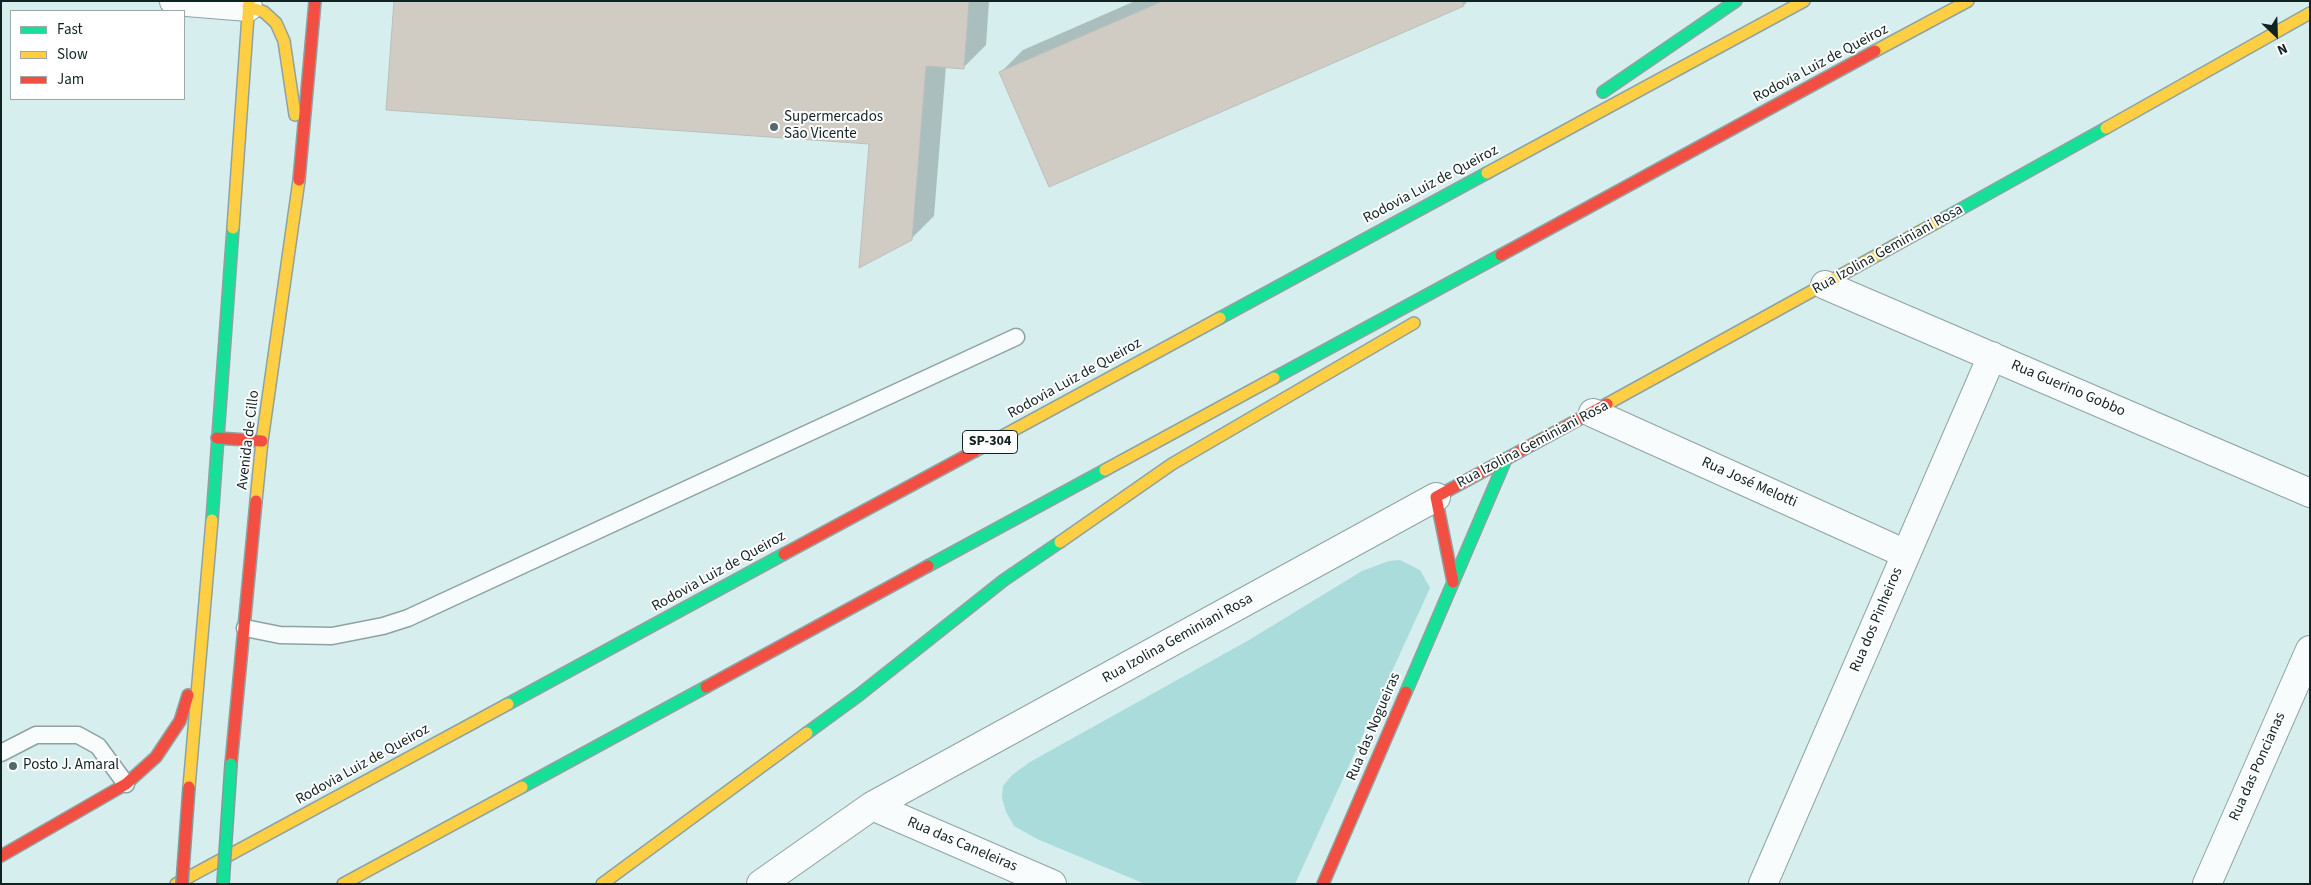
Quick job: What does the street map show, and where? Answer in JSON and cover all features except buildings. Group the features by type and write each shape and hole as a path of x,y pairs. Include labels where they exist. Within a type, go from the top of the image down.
{"main road":[{"name":"Avenida de Cillo","path":"223,884 231,764 262,440 302,160 315,1"},
{"path":"1596,96 1736,1"},
{"name":"Rodovia Luiz de Queiroz","path":"176,884 1804,1"},
{"path":"1610,209 1965,3"},
{"name":"Rodovia Luiz de Queiroz","path":"343,884 1965,3"},
{"path":"249,4 264,12 276,23 284,41 302,160"},
{"name":"Avenida de Cillo","path":"182,884 209,564 216,438 249,4"},
{"name":"Rua Izolina Geminiani Rosa","path":"1436,497 1826,285 2310,13"},
{"path":"1482,175 1572,113"},
{"path":"602,884 859,695 1004,580 1164,469 1421,319"},
{"path":"216,438 262,440"},
{"name":"Rua das Nogueiras","path":"1322,884 1506,459"},
{"path":"1436,497 1453,582"},
{"path":"1,856 126,784 156,758 180,721 200,658"}],"street":[{"path":"174,1 249,4"},
{"name":"Rua Guerino Gobbo","path":"1826,285 2310,493"},
{"name":"Rua dos Pinheiros","path":"1763,884 1992,356"},
{"name":"Rua José Melotti","path":"1592,413 1906,554"},
{"name":"Rua Izolina Geminiani Rosa","path":"761,884 872,806 1436,497"},
{"name":"Rua das Poncianas","path":"2207,884 2310,650"},
{"name":"Rua das Caneleiras","path":"872,806 1052,884"}],"lane":[{"path":"245,628 280,635 332,636 383,626 408,618 1016,337"},
{"path":"1,753 36,735 78,735 98,746 126,784"}],"shaded area":[{"path":"1400,560 1420,570 1430,588 1295,884 1145,884 1037,839 1014,826 1006,812 1002,798 1003,786 1012,775 1030,762 1249,640 1362,571 1389,561"}],"traffic: fast":[{"path":"1603,92 1736,1"},
{"path":"1941,220 2106,128"},
{"path":"1220,318 1487,173"},
{"path":"212,520 233,228"},
{"path":"1274,378 1501,255"},
{"path":"1406,692 1506,459"},
{"path":"928,566 1105,470"},
{"path":"807,733 859,695 1004,580 1060,542"},
{"path":"508,704 784,554"},
{"path":"522,787 706,687"},
{"path":"223,884 231,764"}],"traffic: slow":[{"path":"233,228 249,1"},
{"path":"1487,173 1804,1"},
{"path":"1875,51 1968,1"},
{"path":"248,7 264,12 276,23 284,41 295,115"},
{"path":"2106,128 2310,13"},
{"path":"256,501 262,441 299,180"},
{"path":"1607,404 1941,220"},
{"path":"975,451 1220,318"},
{"path":"1060,542 1172,464 1414,323"},
{"path":"1105,470 1274,378"},
{"path":"189,787 212,520"},
{"path":"176,884 508,704"},
{"path":"602,884 807,733"},
{"path":"343,884 522,787"}],"traffic: jam":[{"path":"299,180 315,1"},
{"path":"1501,255 1875,51"},
{"path":"1453,582 1436,497 1607,404"},
{"path":"217,438 262,441"},
{"path":"784,554 975,451"},
{"path":"231,764 256,501"},
{"path":"706,687 928,566"},
{"path":"1323,884 1406,692"},
{"path":"1,856 126,784 156,757 180,721 188,695"},
{"path":"182,884 189,787"}],"place":[{"name":"Supermercados São Vicente","path":"774,127"},
{"name":"Posto J. Amaral","path":"13,766"}]}
